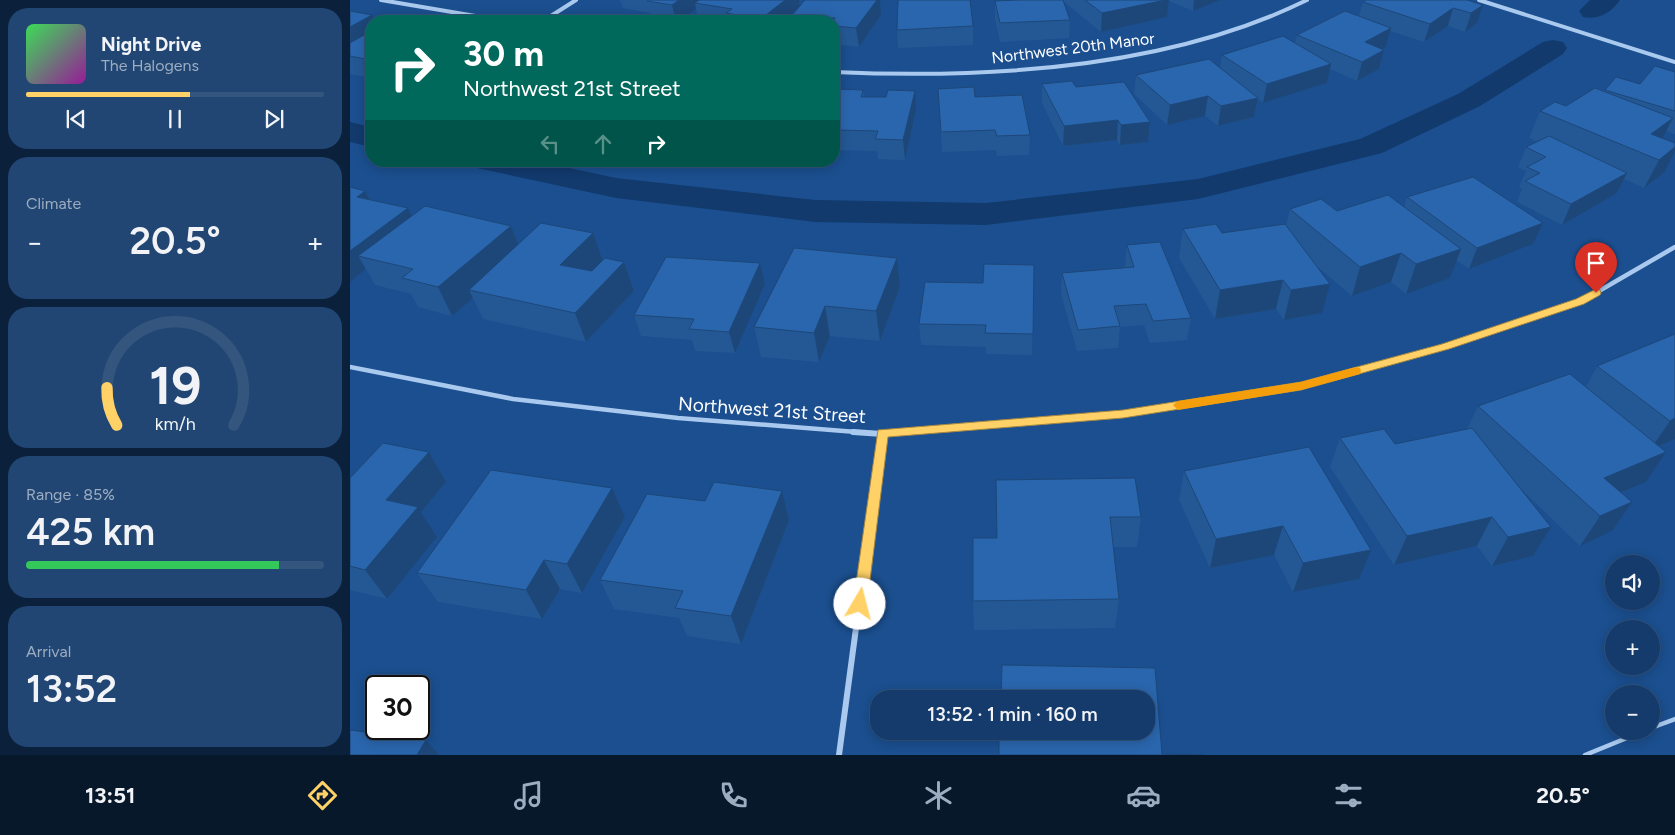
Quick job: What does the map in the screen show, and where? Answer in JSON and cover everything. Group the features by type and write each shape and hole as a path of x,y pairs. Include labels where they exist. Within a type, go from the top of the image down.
{"street":[{"path":"381,0 470,15"},
{"path":"552,15 576,0"},
{"name":"Northwest 20th Manor","path":"840,72 962,73 1047,67 1131,56 1209,39 1282,13 1307,0"},
{"path":"1479,0 1675,62"},
{"name":"Northwest 21st Street","path":"350,367 513,399 678,418 882,434 1123,414 1301,386 1445,347 1580,302 1675,247"},
{"path":"840,755 882,434"}],"lane":[{"path":"1660,725 1675,719"},
{"path":"1585,755 1622,740"}],"building":[{"path":"648,0 679,0 672,5"},
{"path":"699,0 785,0 766,15 738,15 726,13 732,9 695,3"},
{"path":"805,0 877,0 856,28 840,27 840,15 792,15"},
{"path":"898,0 970,0 973,26 897,30"},
{"path":"1063,0 1070,20 1000,23 995,1"},
{"path":"1085,0 1166,0 1102,13"},
{"path":"1366,0 1467,0 1483,5 1471,13 1453,8 1430,24 1363,2"},
{"path":"350,11 372,15 365,15 365,19 350,27"},
{"path":"1345,11 1391,28 1365,42 1384,50 1362,62 1297,35"},
{"path":"365,34 365,59 350,56 350,43"},
{"path":"1283,36 1331,64 1267,84 1222,55"},
{"path":"1209,59 1258,98 1221,106 1208,96 1170,105 1136,75"},
{"path":"1655,66 1675,72 1675,111 1605,90 1616,77 1640,84"},
{"path":"1072,81 1076,87 1124,82 1150,122 1121,125 1118,120 1064,126 1042,84"},
{"path":"974,87 975,97 1022,95 1030,135 997,136 995,130 941,132 938,89"},
{"path":"1595,88 1673,118 1651,134 1675,143 1675,147 1659,160 1540,111 1555,102 1566,106"},
{"path":"840,89 863,90 861,97 886,97 888,90 915,91 903,140 875,139 878,131 840,130"},
{"path":"1549,136 1627,173 1571,204 1525,181 1540,173 1527,167 1546,157 1526,147"},
{"path":"1473,177 1543,223 1477,248 1407,197"},
{"path":"350,187 365,191 357,197 408,208 350,251"},
{"path":"1388,195 1461,249 1416,264 1401,253 1360,267 1290,209 1321,199 1337,211"},
{"path":"425,206 511,226 438,287 402,278 413,269 358,256"},
{"path":"541,223 593,233 560,265 592,271 605,258 624,262 575,313 469,290"},
{"path":"1216,224 1222,233 1285,224 1330,284 1291,290 1283,280 1220,290 1183,229"},
{"path":"1160,242 1191,318 1153,321 1146,304 1114,306 1120,326 1078,330 1062,273 1134,267 1127,245"},
{"path":"794,248 897,258 876,311 825,306 814,333 754,327"},
{"path":"666,257 760,263 729,332 689,329 694,319 634,315"},
{"path":"984,264 1034,265 1033,334 985,333 986,325 919,324 925,282 983,283"},
{"path":"1675,334 1675,418 1670,421 1597,366"},
{"path":"1570,374 1666,452 1604,478 1632,502 1600,516 1478,406"},
{"path":"1472,428 1551,527 1508,537 1492,517 1407,536 1340,438 1384,429 1395,444"},
{"path":"383,443 429,452 386,500 418,507 365,570 350,566 350,478"},
{"path":"1309,447 1371,550 1303,563 1283,526 1216,539 1184,471"},
{"path":"491,470 612,488 567,564 544,560 526,590 417,573"},
{"path":"1135,478 1141,517 1110,517 1119,599 973,601 973,538 997,538 996,480"},
{"path":"714,482 782,491 731,616 675,608 683,591 600,580 647,494 705,501"},
{"path":"1002,665 1155,668 1162,754 1203,755 999,755 999,740 1155,740 1155,690 1001,690"},
{"path":"350,730 365,732 365,740 426,740 417,755 350,755"}],"waterway":[{"path":"1592,11 1607,0"},
{"path":"517,167 616,188 815,211 986,214 1198,189 1371,146 1469,100 1553,48"},
{"path":"350,132 365,136"}],"slow traffic":[{"path":"1178,405 1301,386 1356,371"}],"route":[{"path":"860,604 882,434 1123,414 1301,386 1445,347 1580,302 1596,293"}]}
